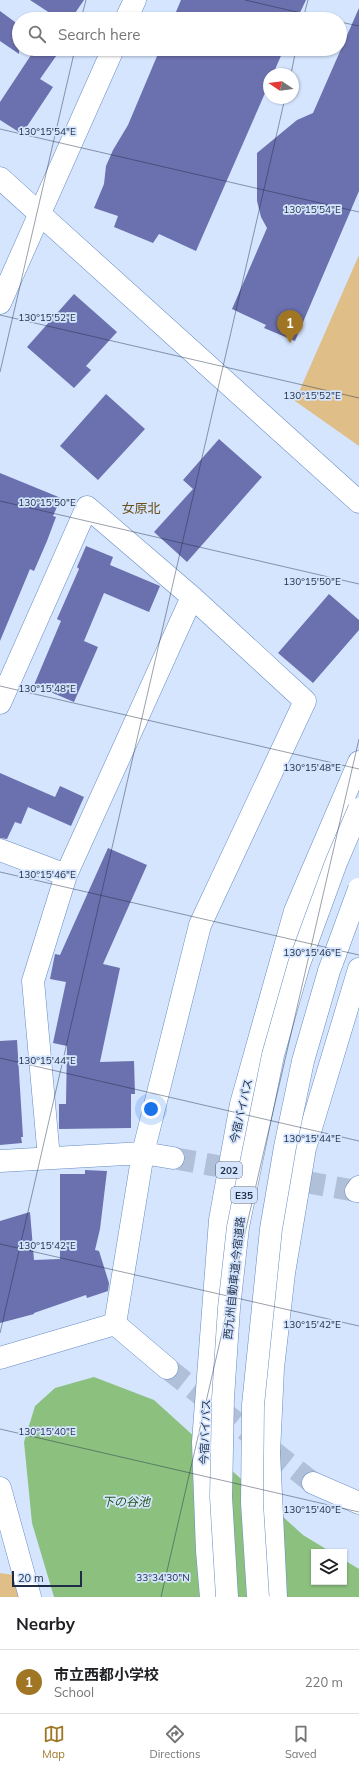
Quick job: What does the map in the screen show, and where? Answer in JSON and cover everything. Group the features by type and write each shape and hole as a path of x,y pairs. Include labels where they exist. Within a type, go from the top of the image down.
{"main road":[{"path":"129,12 135,0"},
{"path":"0,303 110,56"},
{"path":"0,178 359,502"},
{"path":"0,703 87,507 192,597 305,701 200,926 143,1153 115,1324"},
{"path":"50,1158 33,981 66,874 192,597"},
{"name":"今宿バイパス","path":"211,1597 207,1551 203,1442 220,1220 241,1104 295,911 359,762"},
{"name":"西九州自動車道;今宿道路","path":"227,1597 221,1498 223,1398 229,1308 238,1227 273,1055 299,964 336,863 359,809"},
{"path":"0,850 66,874"},
{"path":"258,1597 252,1503 253,1406 271,1229 285,1147 303,1061 328,971 359,889"},
{"path":"276,1597 268,1452 273,1368 284,1273 305,1148 359,969"},
{"path":"0,1161 143,1153 173,1158"},
{"path":"359,1187 356,1191 359,1191"},
{"path":"0,1358 115,1324"},
{"path":"115,1324 167,1368"},
{"path":"313,1483 359,1503"},
{"path":"0,1488 9,1551 30,1597"}],"shaded area":[{"path":"359,255 359,446 295,401"},
{"path":"0,1573 14,1575 21,1597 0,1597"}],"water":[{"name":"下の谷池","path":"94,1377 154,1400 303,1535 326,1549 311,1549 311,1585 347,1585 347,1562 359,1569 359,1597 54,1597 32,1523 24,1442 35,1406 55,1388"}],"building":[{"path":"30,0 84,0 76,12 48,12"},
{"path":"181,0 306,0 300,12 176,12"},
{"path":"359,8 359,191 295,341 264,328 266,325 232,309 267,228 261,217 257,201 257,153 297,120 313,113 338,56 347,56 347,35"},
{"path":"0,11 12,20 12,49 0,41"},
{"path":"30,56 56,56 40,79 53,87 22,134 0,120 0,102"},
{"path":"157,56 281,56 276,68 263,68 263,98 196,251 159,234 153,243 114,227 118,216 94,208 104,184 106,166 113,150 128,125"},
{"path":"74,294 117,332 86,366 91,370 74,388 27,347"},
{"path":"106,394 145,429 98,480 60,446"},
{"path":"219,439 262,477 187,562 154,532 193,489 183,480"},
{"path":"0,473 61,498 53,516 56,517 47,541 34,571 30,569 0,641"},
{"path":"86,546 113,557 110,565 160,586 149,612 104,593 84,641 98,647 74,702 34,685 61,621 57,619 79,569 77,567"},
{"path":"329,594 359,620 359,630 313,683 278,653"},
{"path":"0,773 55,797 60,786 84,797 71,826 28,807 21,824 15,822 7,839 0,838"},
{"path":"108,848 147,865 103,964 120,968 100,1062 134,1061 135,1094 131,1094 131,1128 59,1129 59,1104 66,1104 67,1046 53,1043 66,982 50,979 55,954 60,955"},
{"path":"17,1040 23,1137 21,1137 22,1143 0,1145 0,1041"},
{"path":"85,1170 107,1171 100,1229 95,1250 99,1251 109,1283 108,1291 87,1298 86,1295 34,1314 0,1323 0,1221 30,1212 34,1260 60,1259 60,1174 85,1174"}],"tunnel":[{"path":"173,1158 356,1191"},
{"path":"167,1368 313,1483"}],"place":[{"name":"市立西都小学校","path":"290,343"}],"district":[{"name":"女原北","path":"141,508"}]}
